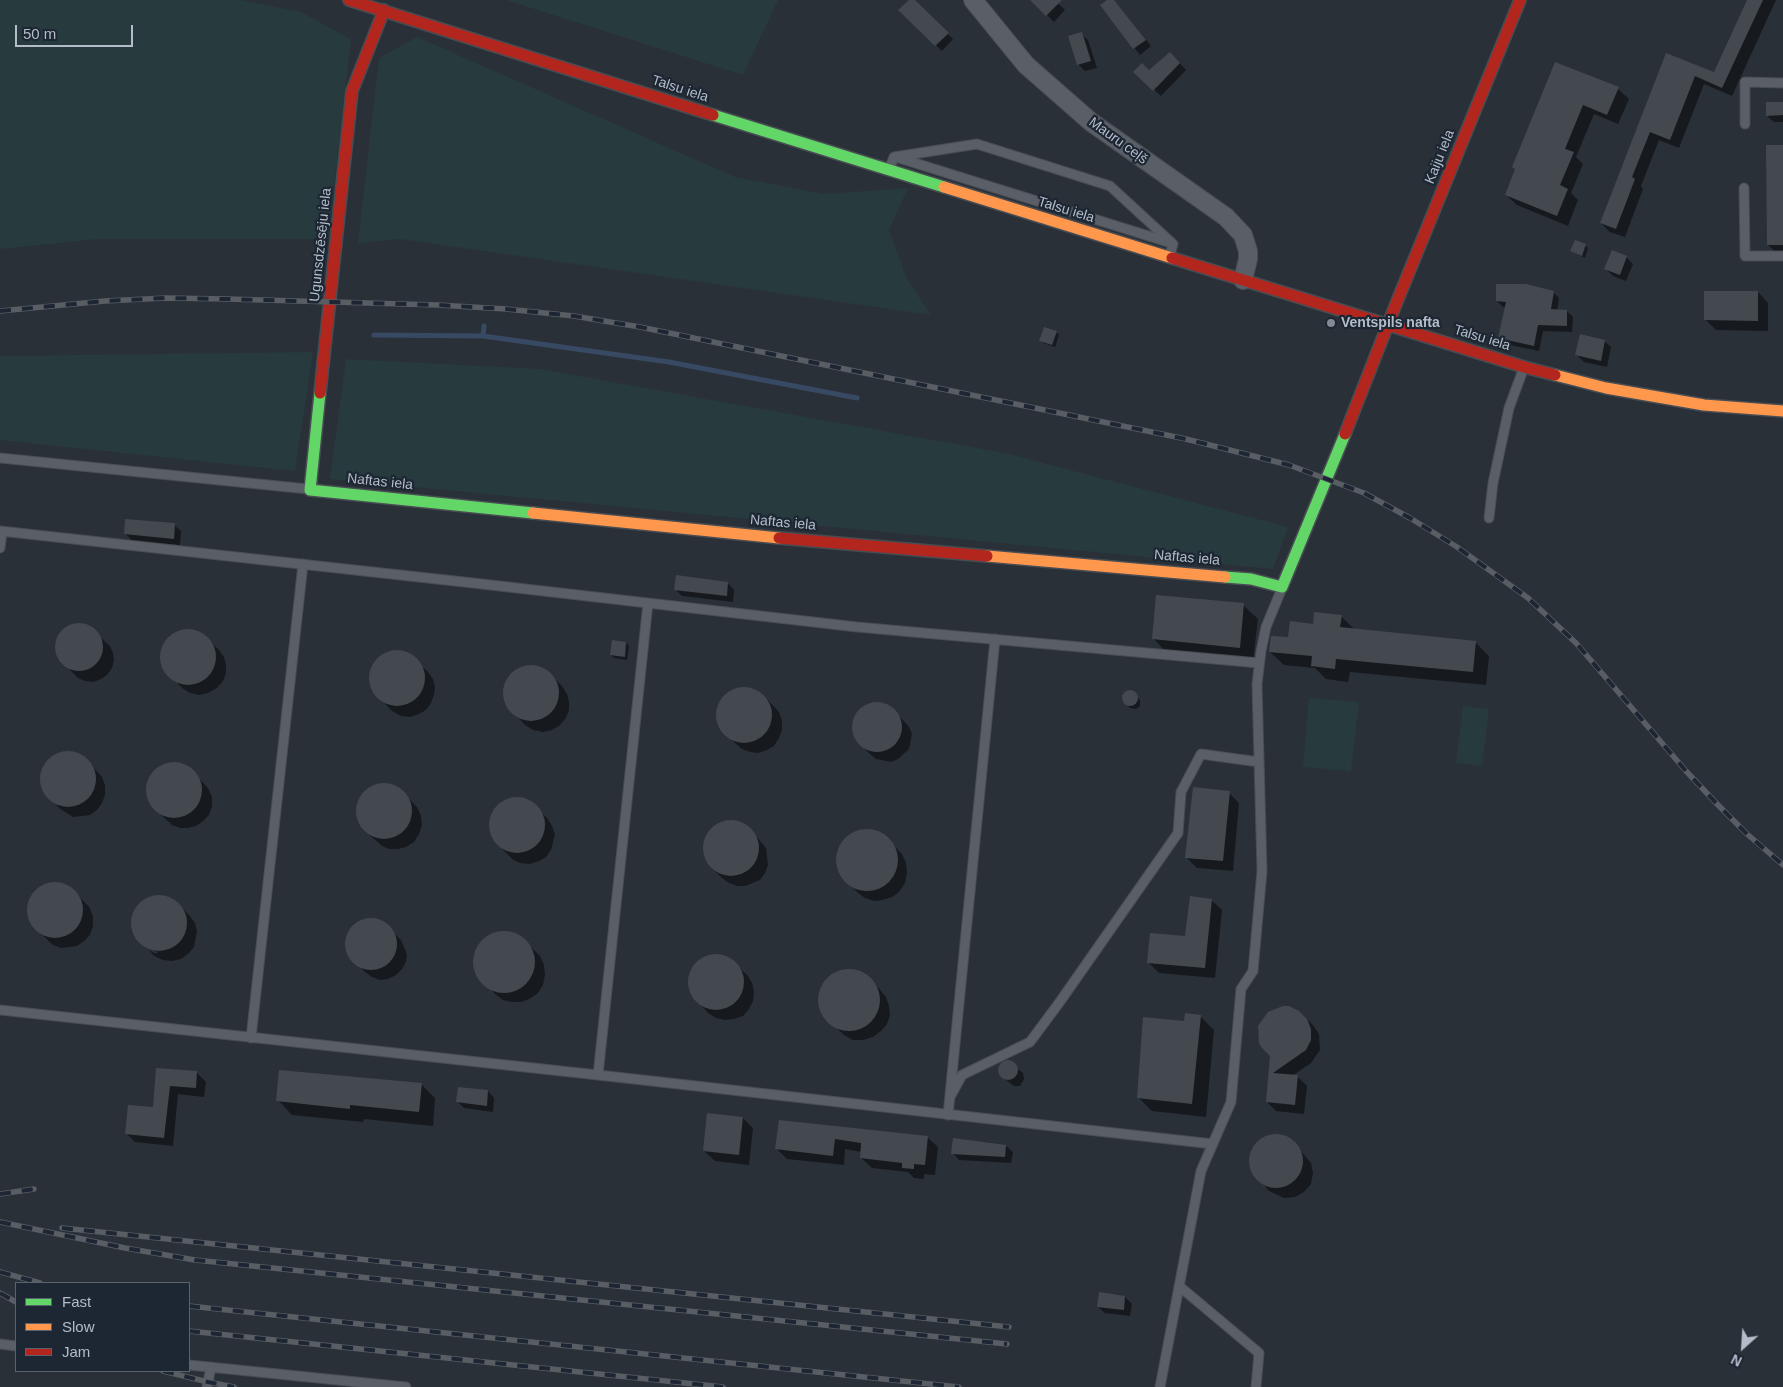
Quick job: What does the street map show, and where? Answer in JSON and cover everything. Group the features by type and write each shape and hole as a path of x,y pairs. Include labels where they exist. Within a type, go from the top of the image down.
{"street":[{"name":"Talsu iela","path":"349,0 733,122 1524,367 1606,388 1704,405 1783,412"},
{"name":"Mauru ceļš","path":"973,0 1026,66 1091,122 1226,217 1243,235 1248,251 1248,260 1243,280"},
{"name":"Kaiju iela","path":"1388,325 1520,0"},
{"name":"Ugunsdzēsēju iela","path":"310,490 352,91 384,10"},
{"path":"1282,587 1317,505 1388,325"},
{"name":"Naftas iela","path":"310,490 781,538 1251,579 1282,587"}],"lane":[{"path":"1745,124 1745,82 1783,83"},
{"path":"894,157 977,144 1110,186 1173,244"},
{"path":"889,170 894,157"},
{"path":"894,157 1173,244"},
{"path":"1744,188 1745,256 1783,256"},
{"path":"1169,257 1173,244"},
{"path":"1489,518 1493,483 1509,408 1524,367"},
{"name":"Naftas iela","path":"0,458 310,490"},
{"path":"0,548 1,532 303,564 857,627 1259,663"},
{"path":"252,1038 303,564"},
{"path":"1160,1387 1201,1171 1231,1102 1241,989 1253,971 1262,871 1257,684 1266,627 1282,587"},
{"path":"598,1074 648,603"},
{"path":"948,1115 995,640"},
{"path":"950,1097 962,1075 1030,1042 1059,1003 1178,833 1181,792 1201,754 1259,762"},
{"path":"0,1010 598,1074 1213,1144"},
{"path":"1179,1286 1259,1353 1256,1387"},
{"path":"0,1344 15,1346"},
{"path":"190,1365 406,1387"},
{"path":"207,1387 211,1367"}],"green space":[{"path":"0,0 239,0 301,12 351,39 328,239 98,239 0,249"},
{"path":"506,0 778,0 743,75"},
{"path":"417,37 735,177 824,194 908,188 889,230 907,279 931,315 400,239 358,243 379,58"},
{"path":"313,352 295,471 0,440 0,356"},
{"path":"346,359 540,369 1005,453 1288,527 1273,569 330,479"},
{"path":"1309,698 1359,702 1351,771 1303,767"},
{"path":"1463,706 1489,709 1482,766 1456,763"}],"building":[{"path":"909,0 915,0 949,33 935,46 898,10"},
{"path":"1030,0 1062,0 1046,16"},
{"path":"1107,0 1114,0 1146,40 1133,49 1100,5"},
{"path":"1747,0 1763,0 1722,88 1695,76 1670,140 1650,132 1632,177 1635,179 1616,229 1600,223 1666,53 1714,72"},
{"path":"1082,32 1091,61 1077,65 1068,36"},
{"path":"1170,52 1180,63 1153,91 1133,72 1142,63 1149,70"},
{"path":"1555,62 1619,87 1607,115 1583,105 1565,149 1574,152 1560,185 1568,189 1557,216 1505,195 1515,169 1512,167"},
{"path":"1766,102 1783,102 1783,115 1766,116"},
{"path":"1766,145 1783,145 1783,245 1767,245"},
{"path":"1575,240 1586,244 1582,256 1570,251"},
{"path":"1612,250 1627,256 1620,275 1604,269"},
{"path":"1496,284 1526,284 1554,291 1551,309 1567,310 1567,326 1538,325 1534,346 1498,338 1506,302 1496,301"},
{"path":"1704,291 1758,291 1758,321 1704,320"},
{"path":"1044,327 1057,331 1052,345 1039,341"},
{"path":"1580,334 1605,340 1601,361 1575,355"},
{"path":"125,519 175,523 174,539 124,534"},
{"path":"676,575 728,582 727,596 674,590"},
{"path":"1156,595 1244,603 1240,648 1152,639"},
{"path":"1314,612 1342,615 1340,627 1476,641 1473,672 1336,659 1335,669 1311,666 1312,656 1269,652 1271,636 1288,637 1290,621 1313,624"},
{"path":"74,623 84,623 96,630 103,642 103,652 96,664 84,671 74,671 66,667 59,660 55,652 55,642 59,634 66,627"},
{"path":"188,629 199,631 208,637 214,646 216,657 214,668 208,677 199,683 188,685 177,683 168,677 162,668 160,657 162,646 168,637 177,631"},
{"path":"612,640 626,642 625,657 610,655"},
{"path":"397,650 408,652 417,658 423,667 425,678 423,689 417,698 408,704 397,706 386,704 377,698 371,689 369,678 371,667 377,658 386,652"},
{"path":"531,665 542,667 551,673 557,682 559,693 557,704 551,713 542,719 531,721 520,719 511,713 505,704 503,693 505,682 511,673 520,667"},
{"path":"744,687 755,689 764,695 770,704 772,715 770,726 764,735 755,741 744,743 733,741 724,735 718,726 716,715 718,704 724,695 733,689"},
{"path":"1127,690 1133,690 1138,695 1136,704 1127,706 1122,701 1122,695"},
{"path":"872,702 882,702 895,709 902,722 902,732 895,745 882,752 872,752 863,748 856,741 852,732 852,722 856,713 863,706"},
{"path":"68,751 79,753 88,759 94,768 96,779 94,790 88,799 79,805 68,807 57,805 48,799 42,790 40,779 42,768 48,759 57,753"},
{"path":"174,762 185,764 194,770 200,779 202,790 200,801 194,810 185,816 174,818 163,816 154,810 148,801 146,790 148,779 154,770 163,764"},
{"path":"384,783 395,785 404,791 410,800 412,811 410,822 404,831 395,837 384,839 373,837 364,831 358,822 356,811 358,800 364,791 373,785"},
{"path":"1193,787 1230,791 1223,861 1185,858"},
{"path":"517,797 528,799 537,805 543,814 545,825 543,836 537,845 528,851 517,853 506,851 497,845 491,836 489,825 491,814 497,805 506,799"},
{"path":"731,820 742,822 751,828 757,837 759,848 757,859 751,868 742,874 731,876 720,874 711,868 705,859 703,848 705,837 711,828 720,822"},
{"path":"867,829 879,832 889,838 895,848 898,860 895,872 889,882 879,888 867,891 855,888 845,882 839,872 836,860 839,848 845,838 855,832"},
{"path":"55,882 66,884 75,890 81,899 83,910 81,921 75,930 66,936 55,938 44,936 35,930 29,921 27,910 29,899 35,890 44,884"},
{"path":"159,895 170,897 179,903 185,912 187,923 185,934 179,943 170,949 159,951 148,949 139,943 133,934 131,923 133,912 139,903 148,897"},
{"path":"1190,896 1212,899 1205,968 1147,963 1150,933 1185,936"},
{"path":"371,918 381,920 389,926 395,934 397,944 395,954 389,962 381,968 371,970 361,968 353,962 347,954 345,944 347,934 353,926 361,920"},
{"path":"504,931 521,936 526,940 530,945 535,962 530,979 526,984 521,988 504,993 487,988 482,984 478,979 473,962 478,945 482,940 487,936"},
{"path":"716,954 727,956 736,962 742,971 744,982 742,993 736,1002 727,1008 716,1010 705,1008 696,1002 690,993 688,982 690,971 696,962 705,956"},
{"path":"849,969 861,972 871,978 877,988 880,1000 877,1012 871,1022 861,1028 849,1031 837,1028 827,1022 821,1012 818,1000 821,988 827,978 837,972"},
{"path":"1283,1006 1289,1006 1299,1011 1307,1019 1311,1029 1311,1040 1306,1050 1273,1073 1298,1075 1295,1105 1266,1102 1270,1056 1259,1043 1258,1026 1268,1012"},
{"path":"1185,1013 1201,1015 1192,1104 1137,1098 1143,1017 1184,1021"},
{"path":"1008,1060 1015,1063 1018,1070 1015,1077 1008,1080 1001,1077 998,1070 1001,1063"},
{"path":"156,1068 197,1071 196,1088 170,1086 164,1138 125,1134 128,1105 153,1107"},
{"path":"279,1070 422,1083 419,1112 350,1105 350,1109 276,1101"},
{"path":"458,1087 488,1090 487,1106 456,1102"},
{"path":"707,1113 743,1117 739,1155 703,1151"},
{"path":"779,1120 928,1136 925,1165 914,1164 914,1169 902,1168 902,1163 860,1158 861,1143 835,1139 833,1156 775,1149"},
{"path":"1276,1134 1286,1136 1295,1142 1301,1151 1303,1161 1301,1171 1295,1180 1286,1186 1276,1188 1266,1186 1257,1180 1251,1171 1249,1161 1251,1151 1257,1142 1266,1136"},
{"path":"953,1138 1006,1145 1005,1157 951,1154"},
{"path":"1099,1292 1125,1296 1124,1310 1097,1307"}],"waterway":[{"path":"483,336 484,326"},
{"path":"374,335 483,336 669,362 857,398"}],"railway":[{"path":"0,311 105,301 166,298 438,305 574,316 640,327 1186,439 1289,465 1364,493 1410,518 1457,547 1528,598 1576,643 1686,771 1718,805 1747,834 1783,865"},
{"path":"0,1194 34,1189"},
{"path":"0,1222 125,1248 195,1260 1007,1344"},
{"path":"62,1228 1009,1327"},
{"path":"0,1272 36,1282"},
{"path":"0,1293 15,1301"},
{"path":"190,1306 959,1387"},
{"path":"190,1331 723,1387"},
{"path":"167,1372 234,1387"}],"traffic: fast":[{"path":"713,115 944,187"},
{"path":"320,393 310,490 533,513"},
{"path":"1225,577 1251,579 1282,587 1345,434"}],"traffic: slow":[{"path":"944,187 1172,258"},
{"path":"1555,375 1606,388 1704,405 1783,411"},
{"path":"533,513 779,538"},
{"path":"987,556 1225,577"}],"traffic: jam":[{"path":"349,0 713,115"},
{"path":"1345,434 1520,0"},
{"path":"320,393 352,91 384,10"},
{"path":"1172,258 1555,375"},
{"path":"779,538 987,556"}],"place":[{"name":"Ventspils nafta","path":"1331,323"}]}
